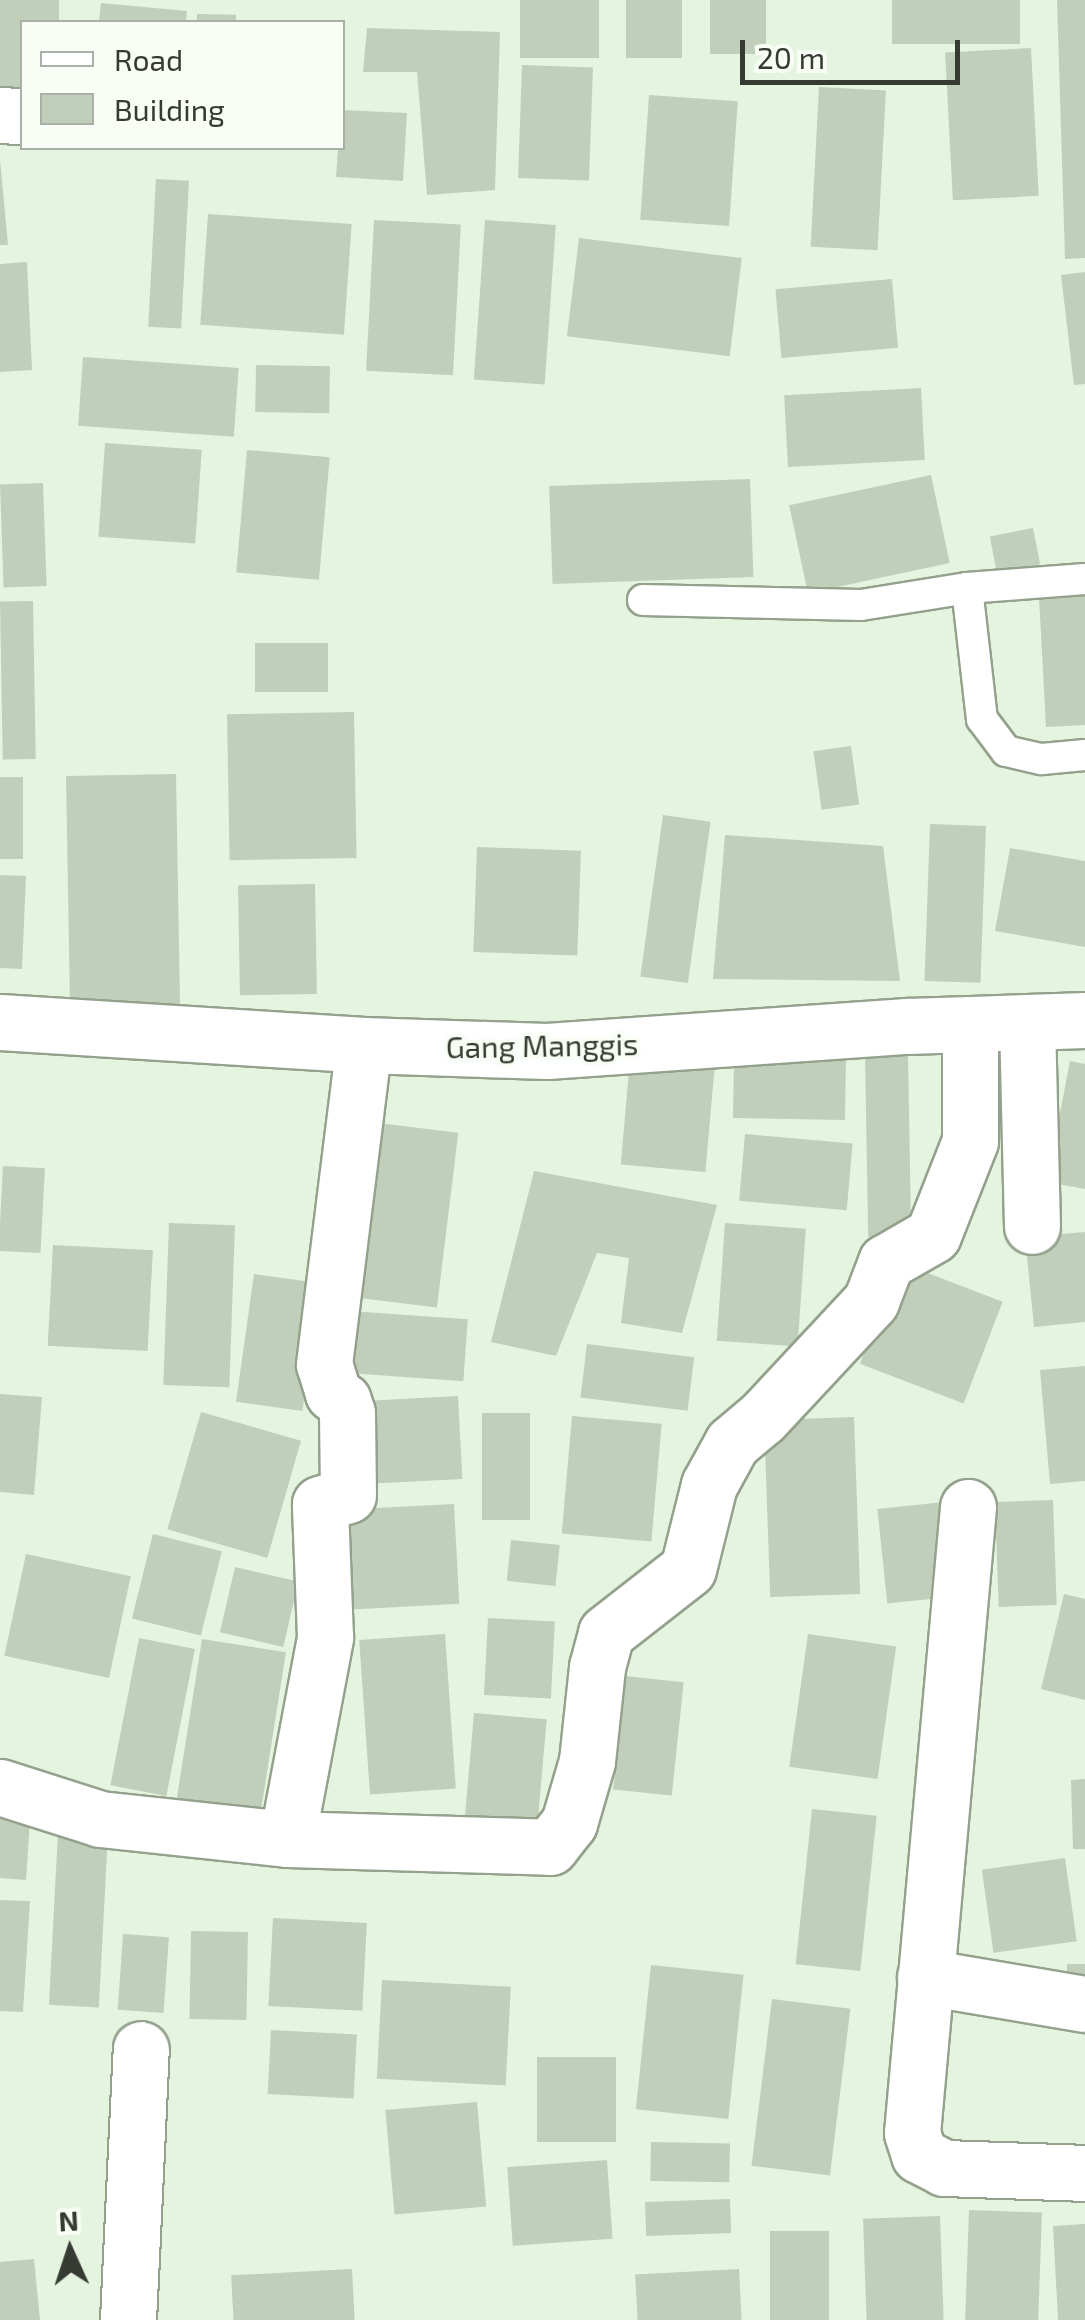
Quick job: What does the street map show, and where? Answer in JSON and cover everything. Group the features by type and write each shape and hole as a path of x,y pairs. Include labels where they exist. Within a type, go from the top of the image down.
{"street":[{"name":"Gang Manggis","path":"0,1022 364,1045 547,1051 1085,1020"},
{"path":"1028,1022 1032,1226"},
{"path":"0,1787 100,1818 287,1839 550,1847 570,1823 587,1762 596,1667 606,1633 688,1569 709,1485 732,1442 762,1418 870,1302 886,1262 933,1235 970,1140 970,1024"},
{"path":"287,1839 325,1636 320,1504 348,1496 347,1413 343,1401 333,1393 324,1364 364,1045"},
{"path":"968,1507 912,2134 919,2155 944,2168 1085,2173"},
{"path":"926,1977 1085,2004"},
{"path":"128,2320 141,2049"}],"lane":[{"path":"643,600 861,605 967,588 1085,579"},
{"path":"967,588 982,719 1006,751 1042,759 1085,755"}],"building":[{"path":"0,0 59,0 59,20 20,20 20,97 0,97"},
{"path":"520,0 599,0 599,58 520,58"},
{"path":"626,0 682,0 682,58 626,58"},
{"path":"710,0 766,0 766,54 710,54"},
{"path":"892,0 1020,0 1020,44 892,44"},
{"path":"1057,0 1085,0 1085,258 1065,259"},
{"path":"101,3 187,11 186,20 99,20"},
{"path":"197,14 236,15 236,20 197,20"},
{"path":"367,28 500,32 495,190 427,195 417,72 363,72"},
{"path":"1031,48 1039,196 953,200 945,53"},
{"path":"522,65 593,67 589,180 518,178"},
{"path":"819,87 886,91 878,250 811,247"},
{"path":"649,95 738,101 729,226 640,220"},
{"path":"345,110 407,113 403,181 336,177 338,150 345,150"},
{"path":"0,160 8,245 0,245"},
{"path":"156,179 189,181 181,329 148,327"},
{"path":"208,214 352,224 344,335 200,325"},
{"path":"374,220 461,225 453,375 366,371"},
{"path":"485,220 556,225 545,385 474,380"},
{"path":"579,238 742,258 730,356 567,336"},
{"path":"27,262 32,370 0,372 0,264"},
{"path":"1085,272 1085,384 1074,385 1061,275"},
{"path":"892,279 898,348 781,358 775,289"},
{"path":"83,357 239,368 234,437 78,426"},
{"path":"256,365 330,366 329,413 255,412"},
{"path":"921,388 925,460 788,467 784,395"},
{"path":"105,443 202,450 195,544 98,537"},
{"path":"247,450 330,457 319,580 236,573"},
{"path":"931,475 950,563 808,593 789,505"},
{"path":"750,479 753,577 553,584 549,486"},
{"path":"43,483 47,586 4,587 0,485"},
{"path":"1033,528 1040,564 997,573 990,536"},
{"path":"1085,594 1085,725 1046,727 1039,597"},
{"path":"33,601 36,759 3,760 0,602"},
{"path":"255,643 328,643 328,692 255,692"},
{"path":"354,712 357,858 230,860 227,714"},
{"path":"851,746 859,804 822,810 813,751"},
{"path":"176,774 180,1007 70,1009 66,776"},
{"path":"0,777 23,777 23,859 0,859"},
{"path":"663,815 711,822 688,983 640,976"},
{"path":"930,824 986,826 980,983 925,981"},
{"path":"725,835 883,846 900,981 713,979"},
{"path":"477,847 581,851 577,956 473,952"},
{"path":"1010,848 1085,861 1085,947 995,931"},
{"path":"0,875 26,876 22,969 0,968"},
{"path":"315,884 317,994 240,995 238,885"},
{"path":"908,1054 911,1236 868,1237 865,1055"},
{"path":"630,1059 715,1066 705,1172 621,1165"},
{"path":"734,1059 846,1061 845,1120 733,1118"},
{"path":"1070,1061 1085,1064 1085,1189 1047,1182"},
{"path":"370,1122 458,1133 437,1308 349,1297"},
{"path":"745,1134 853,1143 847,1210 739,1201"},
{"path":"3,1166 45,1168 40,1253 0,1251"},
{"path":"534,1171 717,1205 682,1333 621,1323 629,1258 597,1253 556,1356 491,1342"},
{"path":"169,1223 235,1225 229,1387 163,1385"},
{"path":"725,1223 806,1229 798,1346 717,1341"},
{"path":"1085,1232 1085,1322 1034,1327 1025,1237"},
{"path":"53,1245 153,1250 148,1351 48,1346"},
{"path":"899,1262 1003,1302 964,1404 860,1364"},
{"path":"254,1274 320,1283 302,1411 236,1402"},
{"path":"349,1311 468,1319 463,1381 345,1373"},
{"path":"587,1344 694,1357 688,1411 580,1398"},
{"path":"1085,1366 1085,1481 1050,1484 1040,1370"},
{"path":"0,1394 42,1397 34,1495 0,1492"},
{"path":"458,1396 462,1479 358,1484 354,1401"},
{"path":"201,1412 301,1441 267,1558 167,1529"},
{"path":"482,1413 530,1413 530,1520 482,1520"},
{"path":"572,1416 662,1424 651,1541 562,1534"},
{"path":"854,1417 860,1594 770,1597 764,1420"},
{"path":"1053,1500 1057,1605 999,1607 995,1502"},
{"path":"944,1502 954,1596 887,1603 877,1509"},
{"path":"454,1504 459,1604 342,1610 337,1510"},
{"path":"153,1534 222,1551 201,1636 132,1618"},
{"path":"511,1540 560,1545 555,1586 507,1581"},
{"path":"26,1554 131,1576 109,1678 4,1656"},
{"path":"235,1567 298,1582 283,1647 220,1632"},
{"path":"1064,1594 1085,1599 1085,1700 1041,1689"},
{"path":"488,1618 555,1622 551,1698 484,1695"},
{"path":"445,1634 456,1789 370,1795 359,1640"},
{"path":"808,1634 896,1646 877,1779 789,1767"},
{"path":"139,1638 195,1649 166,1796 110,1785"},
{"path":"202,1639 286,1652 257,1834 173,1821"},
{"path":"625,1676 684,1682 672,1796 613,1789"},
{"path":"474,1713 547,1719 537,1836 464,1830"},
{"path":"1085,1779 1085,1849 1073,1849 1071,1780"},
{"path":"0,1804 31,1806 26,1880 0,1878"},
{"path":"812,1809 877,1816 860,1971 796,1964"},
{"path":"58,1832 108,1835 99,2007 49,2005"},
{"path":"1065,1858 1077,1941 994,1953 982,1870"},
{"path":"0,1900 30,1901 23,2012 0,2011"},
{"path":"273,1918 367,1923 362,2011 268,2006"},
{"path":"191,1931 248,1932 246,2020 189,2019"},
{"path":"123,1934 169,1937 164,2013 118,2010"},
{"path":"1067,1964 1085,1964 1085,1999 1067,1999"},
{"path":"651,1965 743,1975 728,2119 636,2109"},
{"path":"382,1980 511,1987 506,2086 377,2079"},
{"path":"772,1999 850,2009 830,2175 752,2166"},
{"path":"271,2030 357,2035 354,2098 268,2094"},
{"path":"537,2057 616,2057 616,2142 537,2142"},
{"path":"477,2102 486,2207 395,2215 385,2110"},
{"path":"651,2142 730,2143 729,2182 650,2181"},
{"path":"607,2160 613,2239 513,2246 507,2167"},
{"path":"730,2199 731,2233 646,2236 645,2202"},
{"path":"969,2210 1042,2213 1038,2320 965,2320"},
{"path":"940,2216 944,2320 867,2320 863,2219"},
{"path":"1085,2224 1085,2320 1058,2320 1053,2226"},
{"path":"770,2231 829,2231 829,2320 770,2320"},
{"path":"34,2259 40,2320 0,2320 0,2262"},
{"path":"352,2269 355,2320 234,2320 231,2275"},
{"path":"739,2269 742,2320 638,2320 635,2274"}]}
